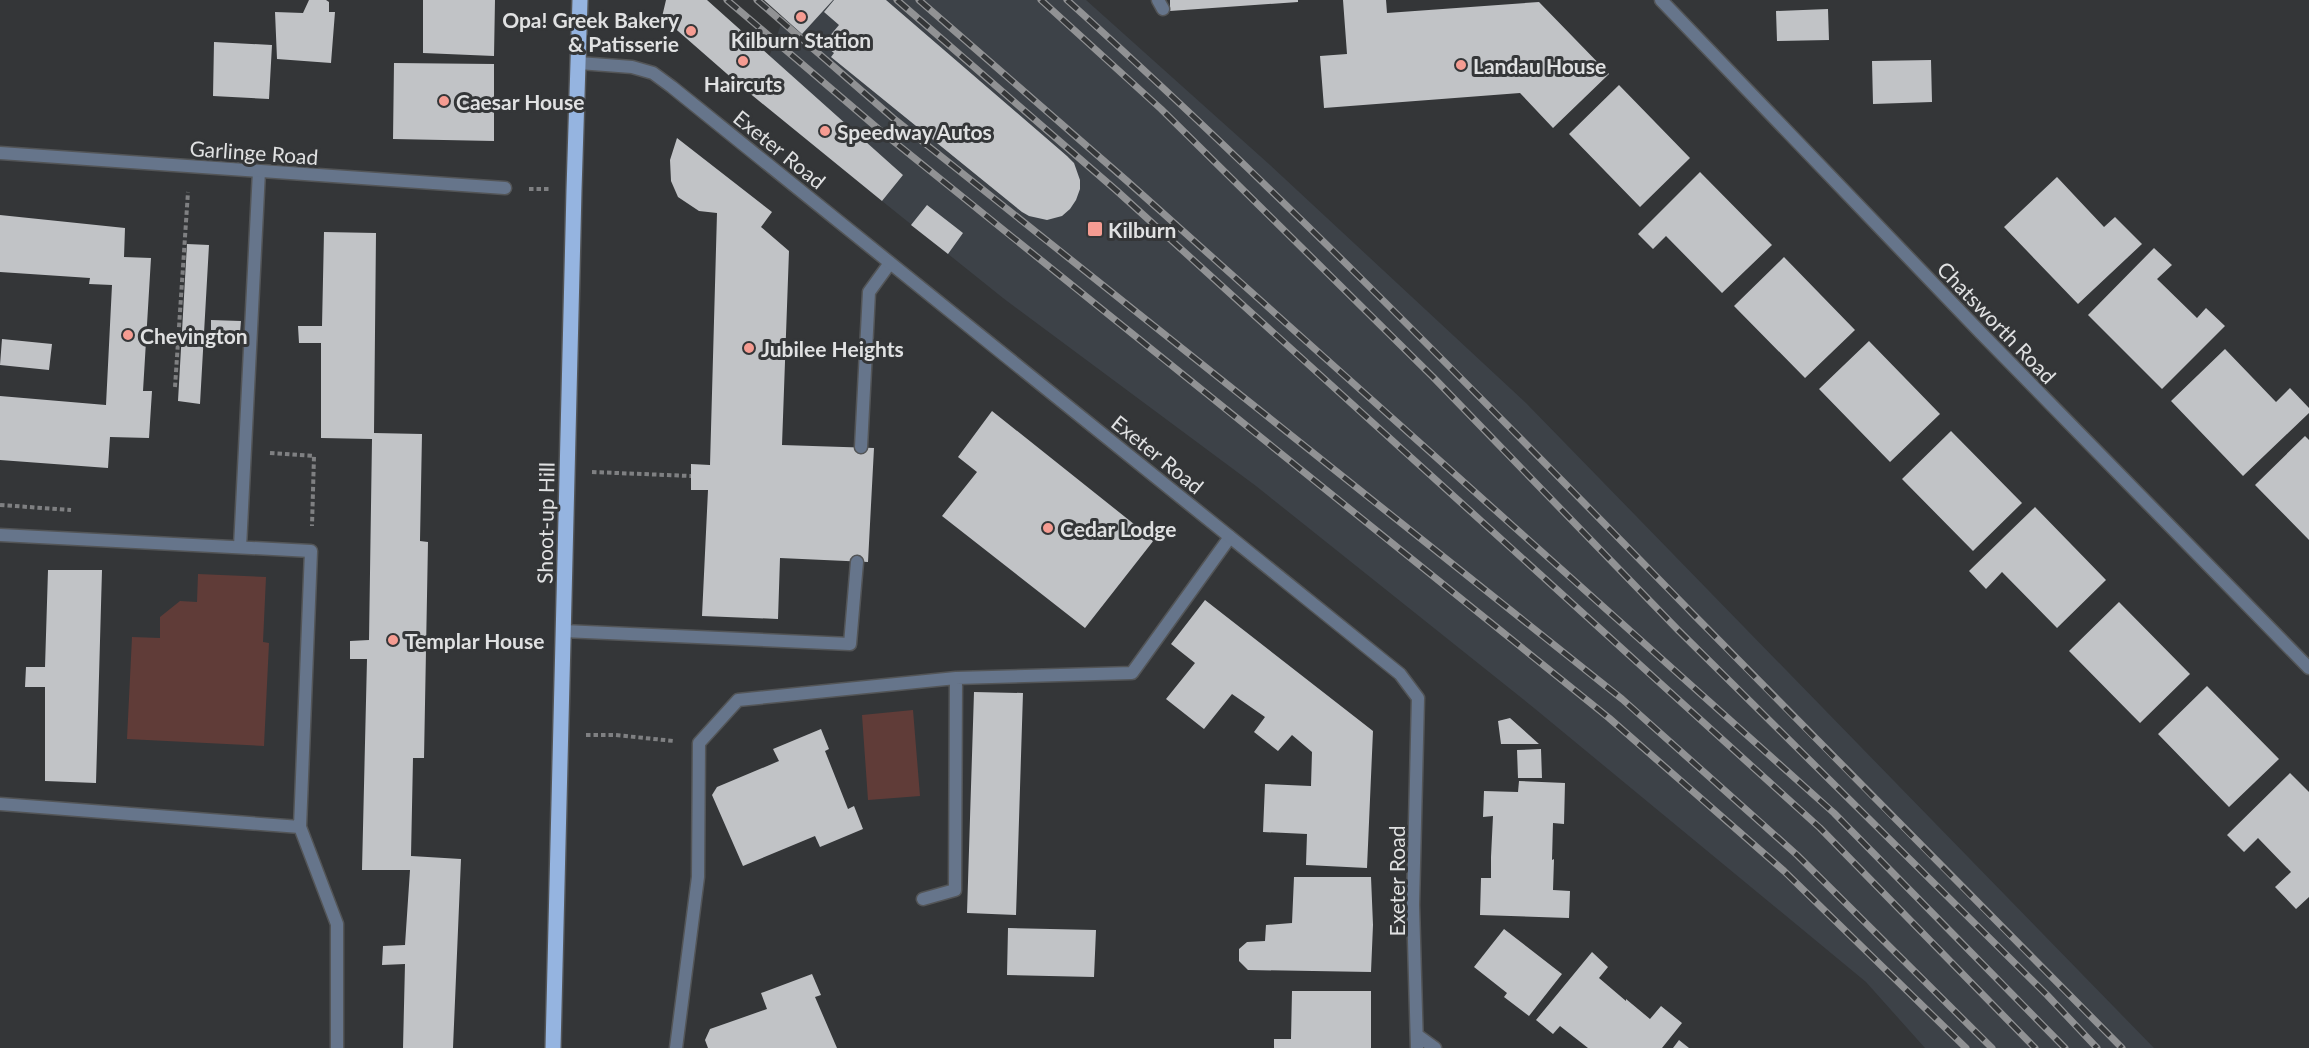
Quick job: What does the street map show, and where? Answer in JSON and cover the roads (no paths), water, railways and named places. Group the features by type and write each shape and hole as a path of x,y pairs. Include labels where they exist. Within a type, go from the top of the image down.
{"main road":[{"name":"Shoot-up Hill","path":"553,1048 580,0"}],"street":[{"name":"Chatsworth Road","path":"1660,0 2309,669"},
{"name":"Exeter Road","path":"579,63 632,68 653,73 1400,674 1418,698 1413,905 1417,1048"},
{"name":"Garlinge Road","path":"0,153 505,188"},
{"path":"240,547 259,171"},
{"path":"861,447 869,292 890,263"},
{"path":"0,535 311,551 300,827 337,924 337,1048"},
{"path":"676,1048 698,877 699,743 738,700 956,678 1132,672 1230,537"},
{"path":"563,631 850,644 857,562"},
{"path":"923,899 955,890 956,678"},
{"path":"0,804 300,827"},
{"path":"1417,1035 1434,1048"}],"railway":[{"path":"727,0 882,132 1609,718 1784,871 1966,1048"},
{"path":"757,0 893,118 1622,699 1797,855 1992,1048"},
{"path":"897,0 1117,191 1820,828 2035,1048"},
{"path":"919,0 1127,181 1834,813 2065,1048"},
{"path":"1041,0 1161,109 1433,377 1678,630 2047,995 2097,1048"},
{"path":"1067,0 1306,224 1384,301 2122,1048"}],"place":[{"name":"Kilburn Station","path":"801,17"},
{"name":"Opa! Greek Bakery & Patisserie","path":"691,31"},
{"name":"Haircuts","path":"743,61"},
{"name":"Landau House","path":"1461,65"},
{"name":"Caesar House","path":"444,101"},
{"name":"Speedway Autos","path":"825,131"},
{"name":"Kilburn","path":"1095,229"},
{"name":"Chevington","path":"128,335"},
{"name":"Jubilee Heights","path":"749,348"},
{"name":"Cedar Lodge","path":"1048,528"},
{"name":"Templar House","path":"393,640"}]}
